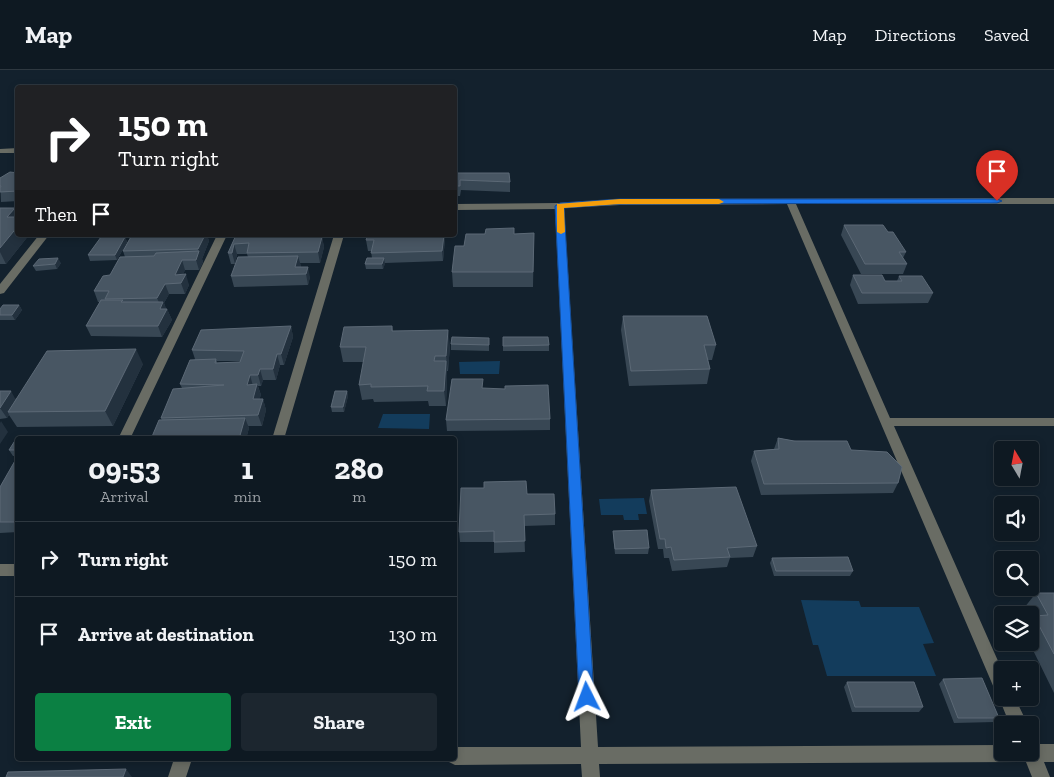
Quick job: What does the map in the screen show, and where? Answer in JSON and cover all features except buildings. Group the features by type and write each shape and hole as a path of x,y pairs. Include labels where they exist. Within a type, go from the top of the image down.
{"street":[{"path":"0,151 15,150"},
{"path":"457,207 560,206 620,202 1054,201"},
{"path":"790,202 994,669"},
{"path":"560,206 591,777"},
{"path":"0,291 42,237"},
{"path":"125,436 221,237"},
{"path":"279,436 338,237"},
{"path":"887,422 1054,422"},
{"path":"0,570 15,570"},
{"path":"457,756 994,752"},
{"path":"1039,752 1054,753"},
{"path":"177,777 182,761"},
{"path":"1034,761 1041,777"}],"water":[{"path":"500,361 499,374 460,374 459,362"},
{"path":"383,414 430,414 429,429 378,428"},
{"path":"644,498 647,514 638,514 639,520 624,520 623,515 601,515 599,499"},
{"path":"801,600 859,601 861,607 919,607 934,643 923,644 936,676 827,676 818,645 813,645"}],"slow traffic":[{"path":"561,232 560,206 620,202 719,202"}],"route":[{"path":"587,697 560,206 620,202 997,201"}]}
